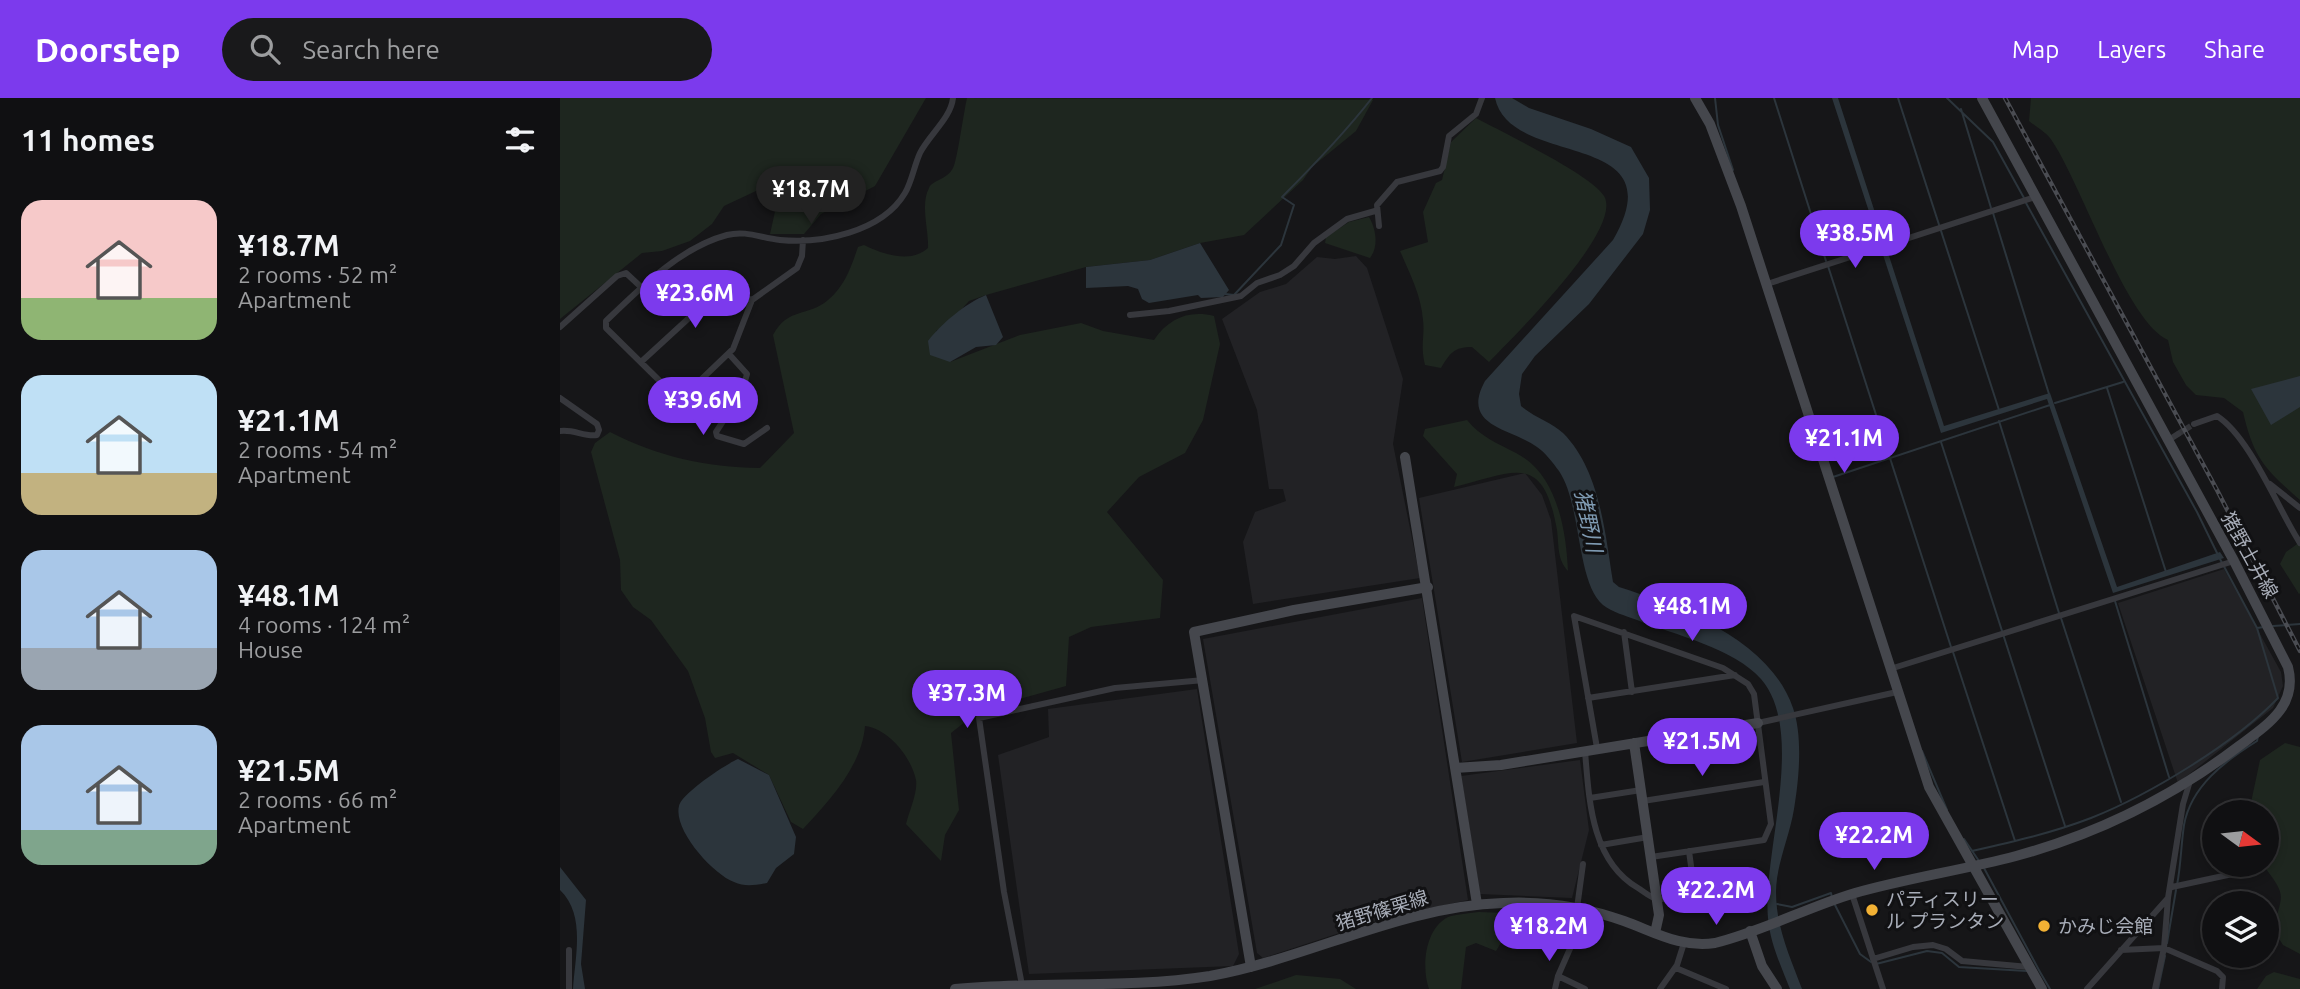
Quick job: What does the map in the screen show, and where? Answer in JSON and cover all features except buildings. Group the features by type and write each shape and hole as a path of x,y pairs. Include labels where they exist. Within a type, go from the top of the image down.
{"street":[{"path":"803,240 803,256 797,268 752,300 740,337 729,354 684,396 676,397 606,328 606,321 641,287 703,243 726,235 750,233 778,240 803,240 850,233 886,212 903,197 920,153 953,98"},
{"path":"1130,315 1169,312 1241,296 1257,283 1280,275 1294,266 1314,243 1347,219 1375,211 1397,182 1440,171 1449,136 1476,114 1482,98"},
{"path":"1695,98 1721,149 1767,284 1929,787 2042,989"},
{"name":"猪野土井線","path":"1852,894 1972,866 2074,838 2149,804 2190,781 2275,716 2296,691 2288,667 2234,561 1982,98"},
{"path":"1767,284 2035,197"},
{"path":"1375,211 1379,226"},
{"path":"560,327 617,276 626,273 641,287"},
{"path":"641,362 714,295 733,293 752,300"},
{"path":"729,354 747,374 742,392 716,432 717,436 744,444 767,428"},
{"path":"560,398 597,424 599,430 597,435 589,436 574,430 560,431"},
{"path":"2194,424 2217,416 2227,422 2265,480 2300,543"},
{"path":"2167,441 2178,434"},
{"path":"1405,457 1477,904"},
{"path":"2265,480 2300,508"},
{"path":"1890,669 2234,561"},
{"path":"1251,967 1194,632 1294,610 1428,587"},
{"path":"1597,748 1574,616 1723,668 1748,684 1754,694 1763,722 1765,782 1772,824 1768,837 1764,840 1651,857"},
{"path":"1624,632 1632,692"},
{"path":"1588,698 1735,676"},
{"path":"1022,985 1004,892 979,718 1115,688 1204,680"},
{"path":"1455,768 1501,765 1763,722 1897,692"},
{"path":"1634,743 1659,915 1655,933"},
{"path":"1585,751 1590,798 1601,845 1611,864 1628,882 1657,899 1690,894 1694,888 1689,851"},
{"path":"2155,989 2164,948 2168,898 2172,887 2183,804 2190,781"},
{"path":"1590,798 1765,782"},
{"path":"1601,845 1648,837"},
{"path":"1555,989 1576,935 1583,864"},
{"path":"2172,887 2218,877"},
{"path":"1852,894 1883,989"},
{"name":"猪野篠栗線","path":"955,989 1179,980 1251,967 1429,913 1477,904 1531,903 1579,909 1684,943 1715,943 1852,894"},
{"path":"2087,989 2168,898"},
{"path":"1750,931 1762,966 1777,989"},
{"path":"1660,989 1676,968 1684,943"},
{"path":"1873,959 1913,947 1933,945 1945,949 1962,961 2029,967"},
{"path":"2120,950 2164,948 2217,971 2223,977 2222,989"},
{"path":"569,950 569,989"},
{"path":"1676,968 1708,985 1726,989"},
{"path":"1558,976 1585,989"}],"shaded area":[{"path":"560,98 926,98 875,186 821,214 804,234 770,234 776,207 775,196 756,191 724,206 712,224 690,241 662,251 642,253 560,319"},
{"path":"967,98 1373,100 1356,131 1312,167 1303,180 1244,235 1200,243 1150,260 1086,267 986,295 969,301 952,320 936,331 950,362 1020,335 1081,323 1103,331 1154,340 1173,321 1196,314 1214,316 1220,344 1203,420 1185,453 1139,477 1107,512 1163,580 1160,618 1091,627 1069,637 1066,686 980,710 951,733 959,810 945,835 941,861 906,824 916,785 909,762 890,738 874,728 865,726 863,741 851,769 833,795 803,829 791,822 769,775 733,753 715,758 711,752 705,718 688,671 651,620 633,607 621,590 620,560 591,452 595,443 610,432 646,448 683,459 760,468 794,433 773,335 785,320 821,305 834,295 847,276 858,247 864,245 896,256 913,256 928,248 926,195 931,185 953,168"},
{"path":"2031,98 2300,98 2300,500 2262,462 2243,412 2224,398 2196,395 2186,385 2173,362 2168,340 2152,328 2120,279 2062,158 2050,138 2029,121"},
{"path":"1476,118 1583,177 1604,196 1606,212 1598,232 1563,282 1489,362 1472,347 1466,347 1453,352 1441,368 1425,365 1420,302 1400,251 1428,242 1423,212 1436,183 1442,180 1451,142"},
{"path":"1369,217 1375,238 1375,248 1370,258 1325,243 1326,237 1349,222"},
{"path":"1356,256 1367,268 1403,379 1393,444 1420,578 1253,604 1243,542 1255,512 1286,501 1283,489 1269,489 1257,410 1222,319 1260,292 1286,284 1317,257 1335,259"},
{"path":"1467,420 1496,443 1530,462 1541,474 1557,504 1565,538 1568,571 1560,557 1551,505 1544,488 1534,478 1523,473 1510,473 1454,487 1457,474 1423,436 1425,429"},
{"path":"1525,473 1542,495 1551,520 1577,743 1462,762 1419,498"},
{"path":"2300,542 2299,594 2280,564 2286,552"},
{"path":"2224,569 2281,672 2283,686 2273,708 2178,783 2118,603"},
{"path":"1422,598 1468,900 1385,918 1263,958 1257,953 1203,639"},
{"path":"1197,689 1239,954 1233,966 1029,974 998,755 1049,737 1048,709"},
{"path":"2285,743 2300,747 2300,954 2283,945 2279,939 2281,897 2271,877 2279,877 2279,800 2252,800 2260,760"},
{"path":"1580,760 1589,830 1572,898 1480,894 1461,776"},
{"path":"1479,912 1506,913 1507,928 1496,951 1476,943 1466,947 1461,989 1429,989 1425,970 1427,948 1435,928 1451,916"},
{"path":"2274,972 2300,979 2300,989 2257,989 2266,976"},
{"path":"1296,975 1340,979 1356,989 1255,989"}],"water":[{"name":"猪野川","path":"1495,98 1512,98 1529,108 1591,129 1631,147 1649,178 1650,210 1643,234 1589,304 1535,356 1522,374 1519,394 1521,406 1563,433 1585,465 1599,503 1613,582 1619,587 1695,616 1744,645 1765,663 1781,684 1793,708 1799,745 1797,785 1776,892 1781,930 1802,989 1790,989 1773,945 1768,918 1768,892 1782,761 1781,730 1774,702 1761,679 1736,659 1703,644 1619,614 1603,605 1594,594 1588,579 1572,503 1559,471 1540,449 1492,424 1479,408 1479,396 1485,381 1613,240 1627,204 1624,180 1608,164 1529,135 1507,120"},
{"path":"1832,98 1838,98 1944,426 2050,393 2117,587 2220,552 2224,558 2113,593 2047,399 1941,433"},
{"path":"1200,243 1229,290 1223,297 1201,298 1198,295 1149,303 1142,299 1138,289 1128,286 1086,288 1086,267 1150,260"},
{"path":"986,295 1003,337 996,345 976,347 950,362 930,355 928,341 933,334 962,309"},
{"path":"2300,376 2300,407 2271,425 2251,389"},
{"path":"738,759 769,775 796,837 794,854 776,868 767,883 738,884 725,877 696,850 682,827 679,816 679,806 687,794"},
{"path":"560,867 586,900 581,964 585,989 573,989 577,950 576,924 568,900 560,890"}],"waterway":[{"path":"1225,294 1234,295 1281,245 1294,205 1282,197 1372,98"},
{"path":"1715,98 1718,125 1733,170"},
{"path":"1774,98 1826,261"},
{"path":"1898,98 1999,410"},
{"path":"1947,98 1993,142 2024,198"},
{"path":"1961,109 1991,208"},
{"path":"2026,203 2197,512 2218,555"},
{"path":"1993,213 2049,394"},
{"path":"1828,266 1951,647"},
{"path":"2055,403 2123,382"},
{"path":"2107,388 2166,572"},
{"path":"1833,477 2050,405"},
{"path":"1999,421 2059,613"},
{"path":"1941,442 2065,826"},
{"path":"2220,559 2257,628 2264,627"},
{"path":"2115,601 2169,777"},
{"path":"2061,618 2121,802"},
{"path":"2273,626 2300,624"},
{"path":"1972,851 2062,828 2114,808 2164,782 2239,732 2278,698 2257,628"},
{"path":"1953,652 2015,841"},
{"path":"2177,885 2184,825 2194,798 2211,776 2257,741 2258,736"},
{"path":"1922,751 1947,810"},
{"path":"1964,839 1979,861"},
{"path":"1984,868 2040,972"},
{"path":"2167,943 2176,890"},
{"path":"1777,904 1792,907 1831,893 1832,898"},
{"path":"1834,903 1860,954 1871,962"},
{"path":"1876,964 1927,951 1942,953 1959,967 2027,971"},
{"path":"2158,989 2165,956"},
{"path":"2040,972 2050,989"}],"tunnel":[{"path":"2178,434 2194,424"}],"railway":[{"path":"2005,98 2217,490 2300,651"}],"place":[{"name":"パティスリー ル プランタン","path":"1872,910"},
{"name":"かみじ会館","path":"2044,926"}]}
